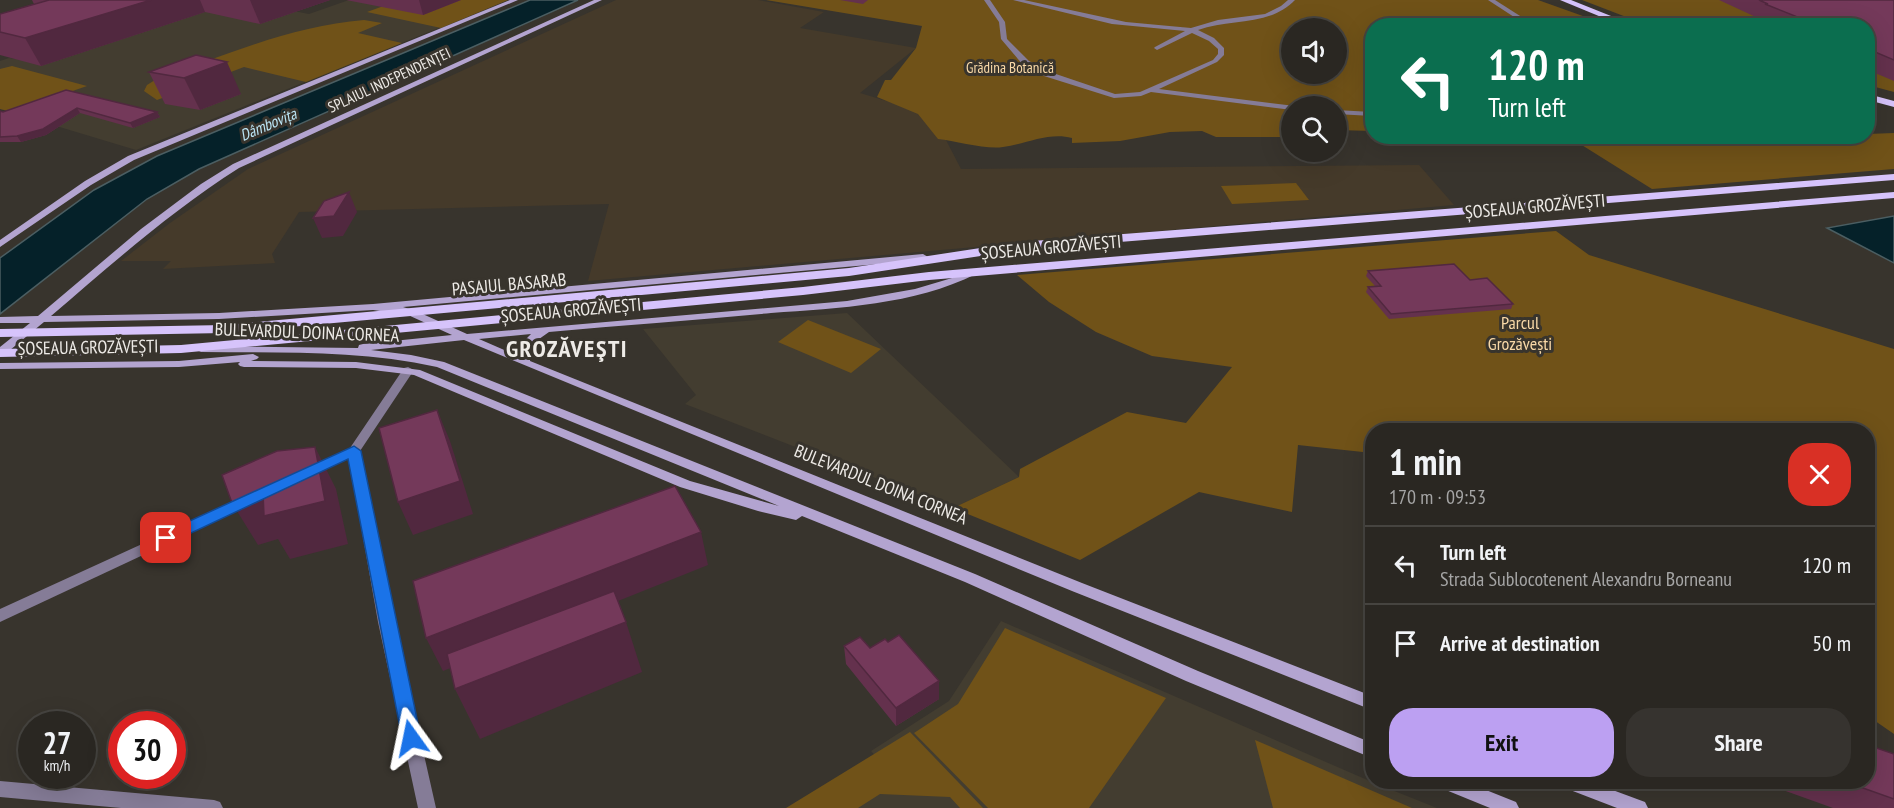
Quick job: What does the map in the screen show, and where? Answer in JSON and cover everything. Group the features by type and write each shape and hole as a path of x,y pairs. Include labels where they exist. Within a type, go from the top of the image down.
{"main road":[{"name":"SPLAIUL INDEPENDENȚEI","path":"0,244 88,183 131,158 515,0"},
{"name":"SPLAIUL INDEPENDENȚEI","path":"0,353 43,319 149,226 192,194 236,166 599,0"},
{"path":"1550,0 1597,18"},
{"path":"1564,0 1611,18"},
{"path":"1875,94 1894,99"},
{"path":"1875,99 1894,104"},
{"name":"ȘOSEAUA GROZĂVEȘTI","path":"4,320 219,316 373,307 839,266 1020,246 1894,177"},
{"name":"ȘOSEAUA GROZĂVEȘTI","path":"0,366 466,338 558,328 705,317 869,301 917,292 956,280 972,272 1894,195"},
{"name":"PASAJUL BASARAB","path":"0,353 180,356 803,291 927,269 1020,246"},
{"name":"PASAJUL BASARAB","path":"0,333 225,329 809,277 927,269 972,272"},
{"name":"BULEVARDUL DOINA CORNEA","path":"373,307 401,309 412,313 524,362 1066,583 1365,700"},
{"path":"524,362 524,346 529,340 537,334 558,328"},
{"name":"BULEVARDUL DOINA CORNEA","path":"180,356 361,353 401,356 440,364 970,578 1182,672 1365,748"},
{"name":"BULEVARDUL DOINA CORNEA","path":"180,356 356,365 408,370 685,484 758,506 831,523"},
{"path":"1464,789 1510,808"},
{"path":"1589,789 1639,808"}],"street":[{"path":"987,0 1002,22 1004,39 1026,63 1047,74 1114,96 1131,96 1151,89 1215,61 1221,55 1222,49 1215,40 1192,30 1164,25 1126,24 1016,0"},
{"path":"1157,48 1192,30 1218,22 1281,12 1292,0"},
{"path":"1491,0 1520,18"},
{"path":"1151,89 1281,107"},
{"path":"1347,113 1365,114"},
{"path":"300,476 354,451 408,370"},
{"path":"354,451 387,622 427,808"},
{"path":"0,616 257,496"},
{"path":"0,789 213,808"}],"shaded area":[{"path":"206,0 238,0 309,14 349,0 508,0 136,150 0,109 0,61 15,59"},
{"path":"616,0 758,0 824,12 800,28 916,48 860,93 933,115 961,169 1419,165 1454,205 588,281 609,204 299,212 272,254 275,263 163,269 171,261 121,261 170,223 248,169"},
{"path":"847,313 1019,477 953,508 685,404 696,395 643,329"},
{"path":"1001,621 1365,779 1365,789 1390,789 1437,808 815,808 885,766 871,751 949,701"}],"green space":[{"path":"400,0 508,0 441,28 367,12"},
{"name":"Grădina Botanică","path":"766,0 1538,0 1588,18 1365,18 1365,131 1347,130 1347,96 1281,96 1281,137 1216,137 1202,131 1170,132 1120,141 1072,143 1072,138 1054,136 996,148 938,139 918,114 877,97 885,80 891,80 916,48 922,26"},
{"path":"1582,0 1894,0 1894,92 1875,87 1875,18 1629,18"},
{"path":"364,20 382,23 358,33 402,43 306,82 244,67 157,100 144,91 147,85 155,80 258,43 337,23"},
{"path":"12,66 87,86 12,112 0,109 0,69"},
{"path":"1894,133 1894,169 1652,189 1580,144 1875,144 1875,134"},
{"path":"1296,183 1309,200 1232,204 1221,186"},
{"name":"Parcul Grozăvești","path":"1556,231 1589,255 1894,349 1894,734 1875,721 1875,423 1365,423 1365,452 1298,445 1292,512 1199,492 1080,560 953,508 1019,477 1020,469 1127,412 1186,423 1232,367 1152,356 1096,332 1049,302 1017,275"},
{"path":"808,320 881,349 851,373 778,342"},
{"path":"1005,628 1166,698 1089,808 988,808 914,733 958,704"},
{"path":"910,732 983,808 960,808 950,797 880,794 858,808 786,808"},
{"path":"1255,740 1412,808 1273,808"}],"water":[{"name":"Dâmbovița","path":"530,0 578,0 199,169 147,199 0,314 0,258 94,190 157,156"},
{"path":"1894,216 1894,263 1827,228"}],"building":[{"path":"49,0 151,0 25,38 0,32 0,14"},
{"path":"1759,0 1894,0 1894,60 1875,52 1875,18 1800,18 1765,4 1768,4"},
{"path":"196,55 227,62 184,78 149,72"},
{"path":"66,90 157,112 130,123 77,108 43,129 17,136 0,137 0,111 3,112"},
{"path":"349,192 334,216 313,218 324,201"},
{"path":"1454,264 1470,280 1487,278 1513,304 1391,314 1368,287 1381,286 1368,271"},
{"path":"437,410 460,481 398,502 379,428"},
{"path":"315,447 325,501 264,516 263,493 232,503 222,475 277,451"},
{"path":"675,486 701,532 426,638 413,581"},
{"path":"614,591 626,622 455,689 447,654"},
{"path":"899,635 939,681 896,708 844,646 860,637 870,648 885,639 888,642"},
{"path":"1875,747 1894,754 1894,799 1866,789 1875,789"}],"district":[{"name":"GROZĂVEŞTI","path":"567,348"}],"route":[{"path":"166,538 354,451 411,738"}]}
